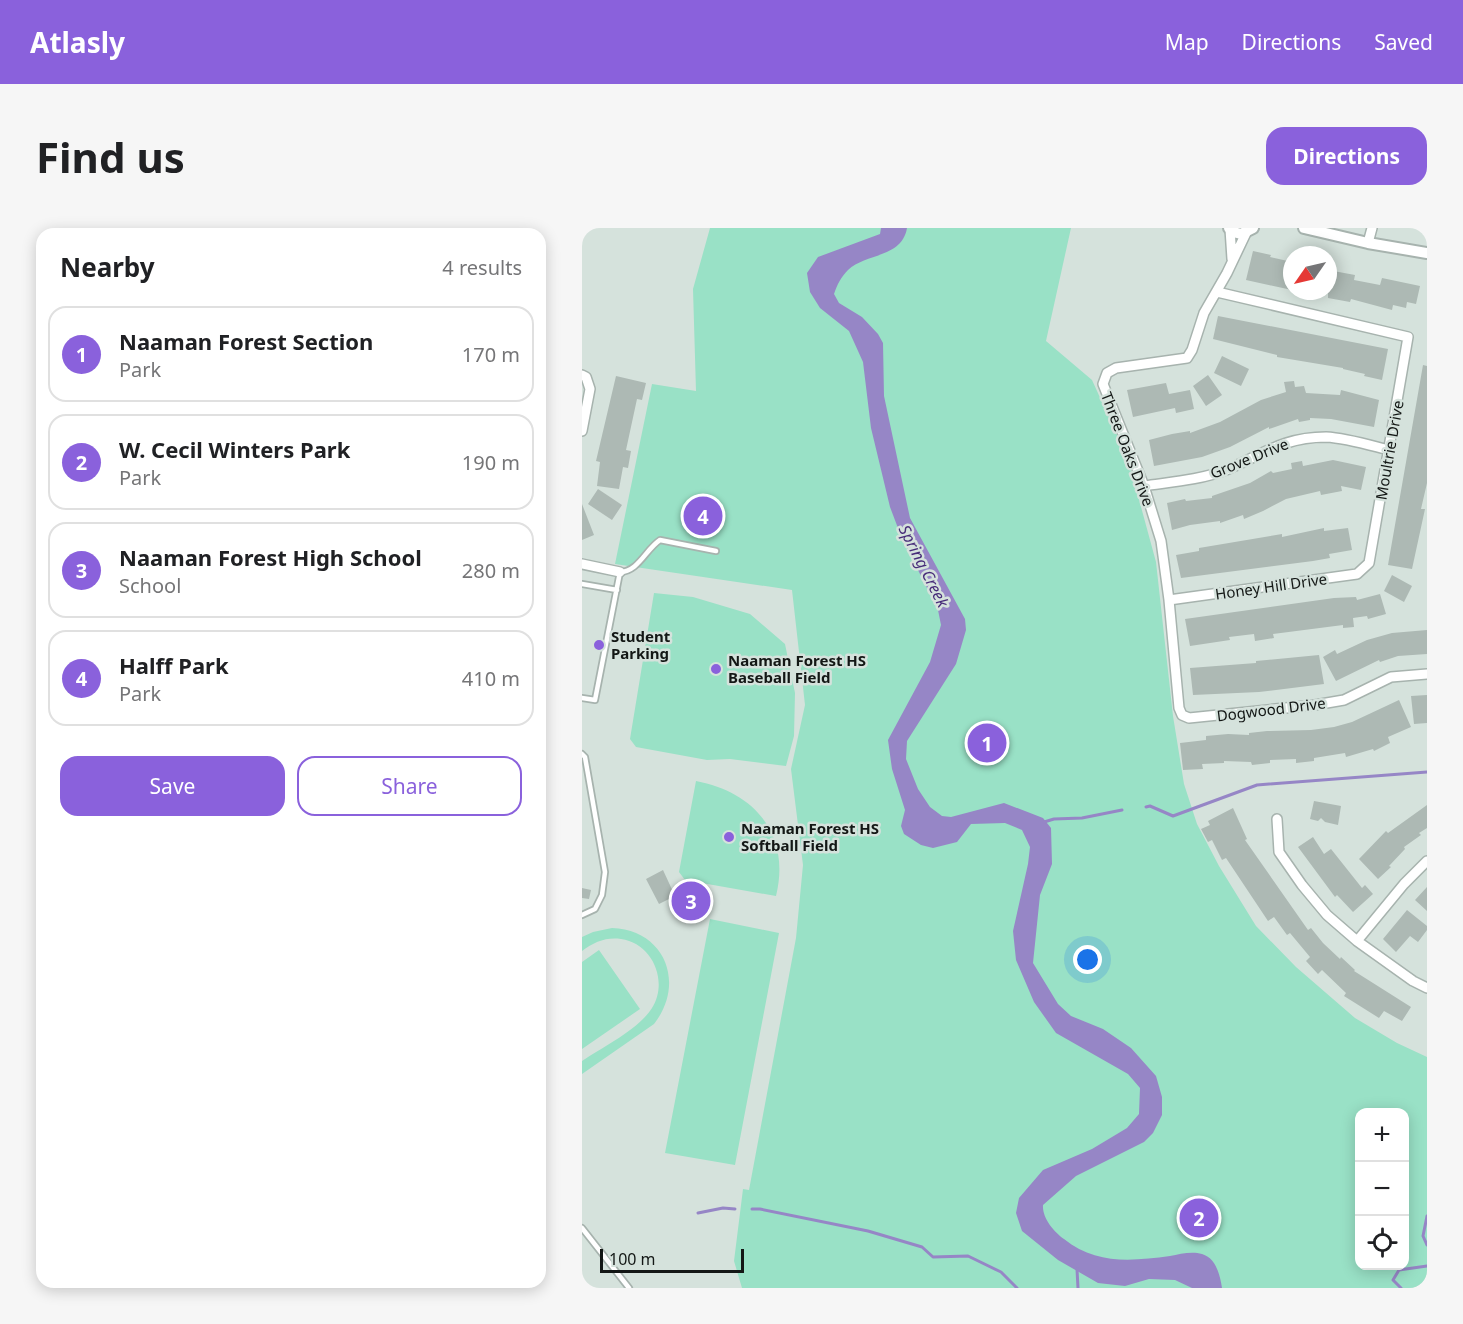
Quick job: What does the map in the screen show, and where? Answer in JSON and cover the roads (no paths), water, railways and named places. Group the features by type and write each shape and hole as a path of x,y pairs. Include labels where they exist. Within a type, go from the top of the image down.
{"street":[{"path":"1229,228 1237,234 1252,229"},
{"name":"Three Oaks Drive","path":"1229,228 1232,259"},
{"path":"1304,228 1368,243 1427,253"},
{"path":"1368,243 1372,228"},
{"name":"Three Oaks Drive","path":"1182,715 1179,708 1161,541 1144,486 1103,384 1107,373 1116,368 1187,358 1192,350 1204,313 1227,273 1232,259 1252,229"},
{"name":"Moultrie Drive","path":"1216,292 1408,337 1368,563"},
{"path":"582,431 590,389 584,376"},
{"name":"Grove Drive","path":"1144,486 1203,477 1226,470 1284,442 1327,437 1389,450"},
{"name":"Honey Hill Drive","path":"1169,600 1357,574 1368,563"},
{"path":"582,564 620,572"},
{"name":"Dogwood Drive","path":"1182,715 1197,718 1315,705 1344,700 1391,677 1427,674"},
{"path":"1277,819 1279,852 1327,915 1357,941 1413,981 1427,988"},
{"path":"1357,941 1404,884 1427,861"}],"lane":[{"path":"582,698 595,700 620,572 633,569 660,540 716,551"},
{"path":"582,584 616,590"},
{"path":"582,754 585,757 605,872 602,895 595,909 582,915"},
{"path":"582,1228 629,1288"}],"water":[{"name":"Spring Creek","path":"881,228 907,228 904,238 891,250 864,260 848,270 834,294 839,303 862,317 883,343 884,396 910,518 965,619 966,630 956,664 907,741 906,759 918,789 930,807 942,816 951,817 1004,803 1043,818 1051,828 1052,864 1040,895 1033,963 1058,1004 1071,1016 1103,1029 1131,1048 1156,1076 1162,1097 1162,1115 1153,1133 1144,1142 1076,1176 1043,1205 1044,1215 1053,1229 1064,1239 1076,1247 1102,1257 1128,1260 1190,1253 1207,1256 1214,1263 1222,1288 1192,1288 1175,1280 1149,1279 1125,1286 1098,1283 1058,1260 1022,1231 1016,1213 1019,1198 1043,1170 1092,1149 1127,1128 1139,1114 1140,1088 1128,1074 1056,1033 1034,1002 1016,960 1013,931 1030,847 1022,830 1005,823 971,824 957,842 933,848 921,845 904,834 901,826 905,810 892,769 888,740 930,662 941,625 938,610 901,536 890,507 871,428 863,362 849,331 820,308 810,292 807,273 818,257 880,234"}],"waterway":[{"path":"1146,807 1150,806 1173,816 1257,785 1427,772"},
{"path":"1044,822 1054,819 1082,818 1122,810"},
{"path":"698,1213 723,1208 735,1209"},
{"path":"752,1209 868,1231 922,1247 933,1257 968,1256 1001,1272 1017,1288"},
{"path":"1427,1216 1423,1236 1427,1245"},
{"path":"1401,1288 1393,1280 1399,1270 1427,1266"},
{"path":"1077,1269 1078,1288"}],"place":[{"name":"Halff Park","path":"703,516"},
{"name":"Student Parking","path":"599,645"},
{"name":"Naaman Forest HS Baseball Field","path":"716,669"},
{"name":"Naaman Forest Section","path":"987,743"},
{"name":"Naaman Forest HS Softball Field","path":"729,837"},
{"name":"Naaman Forest High School","path":"691,901"},
{"name":"W. Cecil Winters Park","path":"1199,1218"}]}
